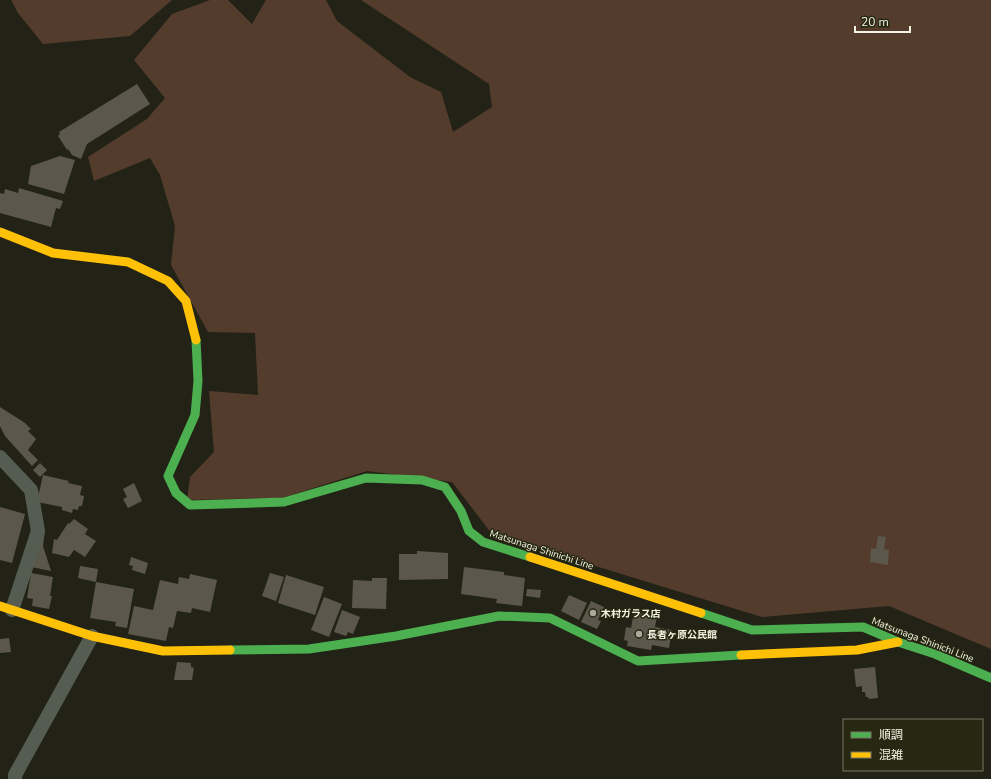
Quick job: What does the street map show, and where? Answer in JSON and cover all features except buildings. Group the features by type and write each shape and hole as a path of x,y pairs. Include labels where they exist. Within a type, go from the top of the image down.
{"main road":[{"name":"Matsunaga Shinichi Line","path":"0,232 53,253 128,262 168,281 186,301 196,335 198,381 195,415 168,476 176,493 190,505 284,502 366,478 422,480 445,487 461,511 469,532 483,542 752,630 863,627 898,642 935,654 991,678"},
{"path":"6,608 92,636 162,651 309,649 396,636 499,616 550,618 638,661 857,650 898,642"}],"street":[{"path":"0,457 31,490 38,531 6,608"},
{"path":"15,779 15,775 51,708 92,636"}],"shaded area":[{"path":"11,0 172,0 130,36 43,44 18,13"},
{"path":"210,0 228,0 252,24 266,0 326,0 337,21 410,77 441,92 453,132 492,107 489,84 361,0 991,0 991,649 889,606 762,617 492,534 452,482 367,471 282,498 187,500 190,477 214,452 209,391 258,395 255,333 208,332 171,265 175,226 160,175 150,158 94,181 88,157 147,119 165,98 134,60 172,14"}],"traffic: fast":[{"path":"196,340 198,381 195,415 168,476 176,493 190,505 284,502 366,478 422,480 445,487 461,511 469,531 483,542 530,557"},
{"path":"701,613 752,630 863,627 898,642 935,654 991,678"},
{"path":"230,650 309,649 396,636 499,616 550,618 638,661 741,655"}],"traffic: slow":[{"path":"0,232 53,253 128,262 168,281 186,301 196,340"},
{"path":"530,557 701,613"},
{"path":"0,606 92,636 163,651 230,650"},
{"path":"741,655 857,650 898,642"}],"place":[{"name":"木村ガラス店","path":"593,613"},
{"name":"長者ヶ原公民館","path":"639,634"}]}
